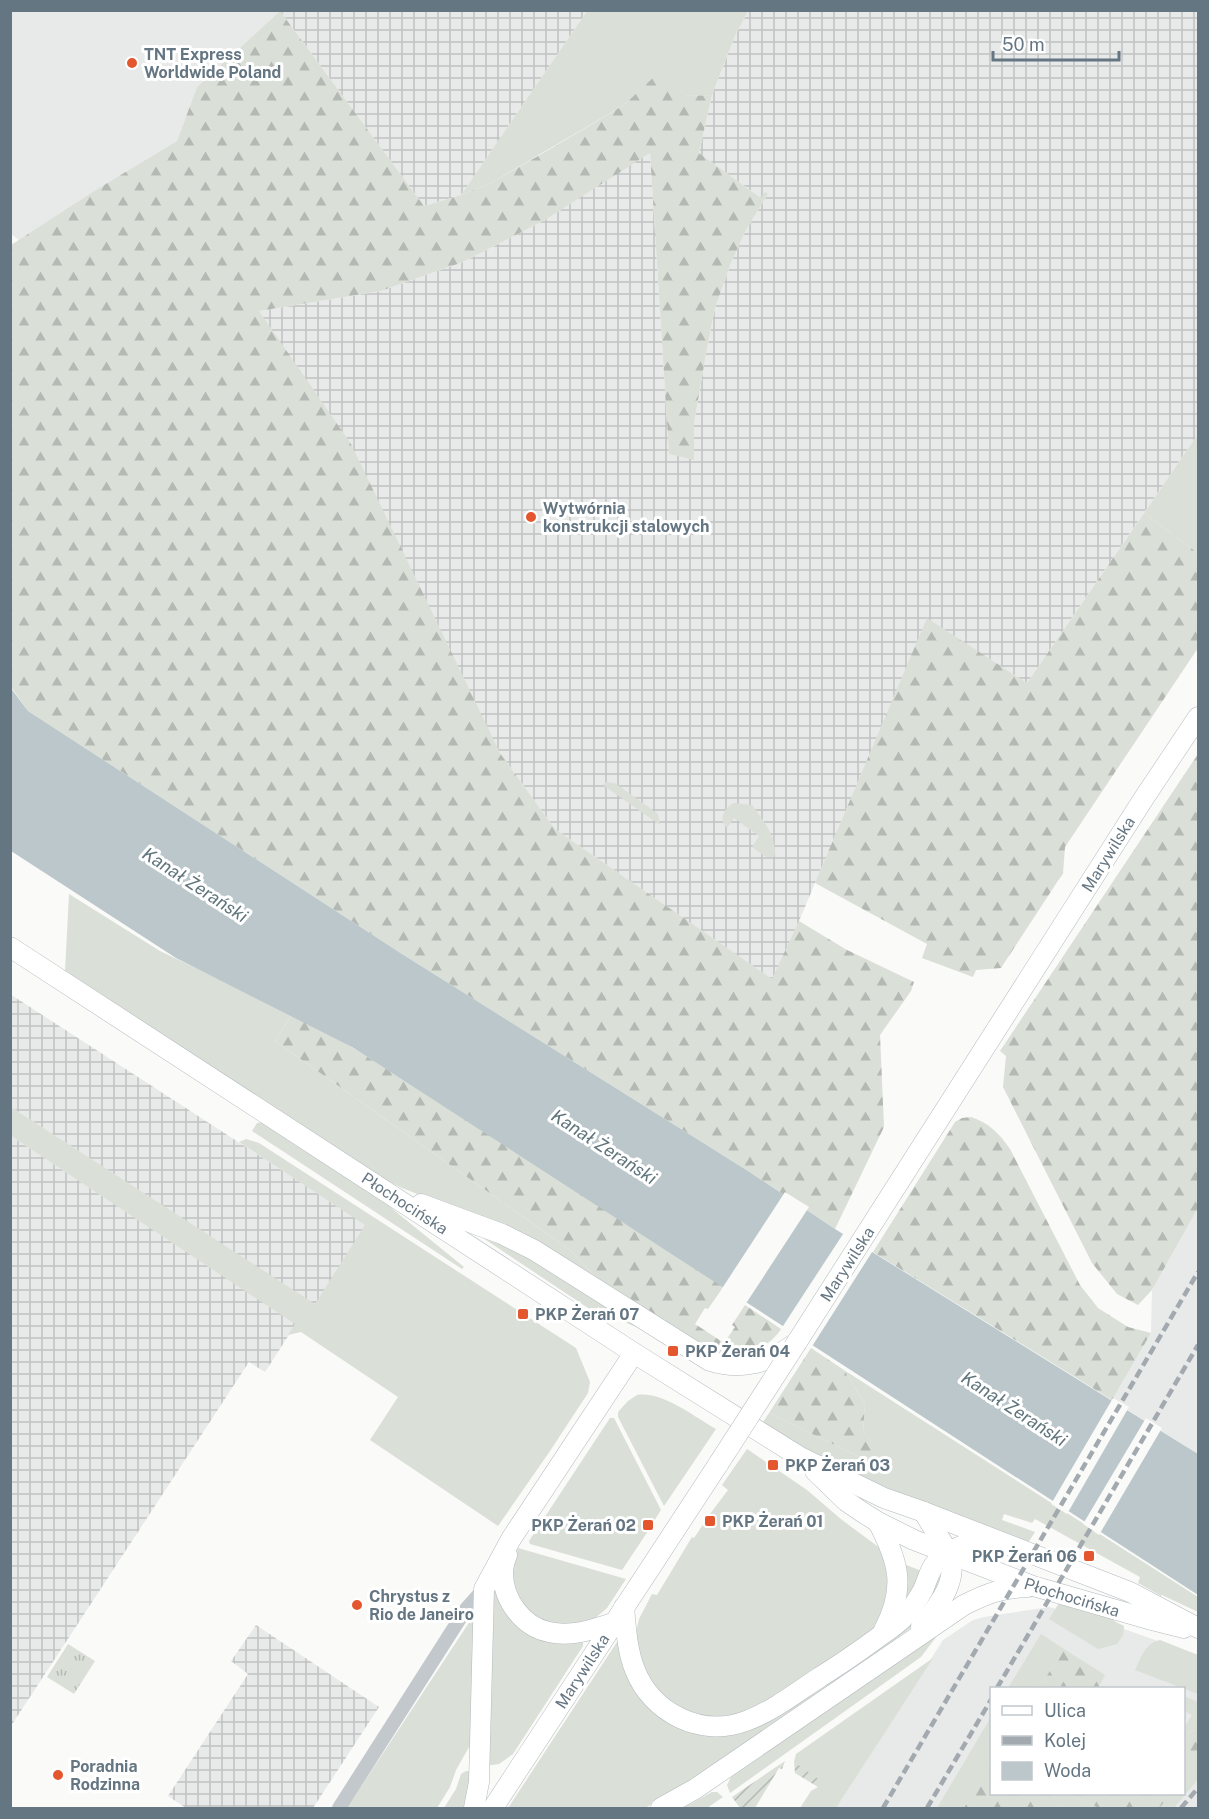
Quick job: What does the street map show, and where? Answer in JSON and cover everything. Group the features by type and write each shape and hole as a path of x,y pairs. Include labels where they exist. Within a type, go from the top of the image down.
{"main road":[{"name":"Marywilska","path":"493,1809 719,1463 1198,717"},
{"name":"Płochocińska","path":"10,947 634,1353 800,1457 884,1498 1130,1592 1198,1629"},
{"path":"389,1193 502,1234 534,1250 699,1355 722,1365 758,1364 780,1354 797,1342"},
{"path":"474,1809 479,1782 484,1589 511,1539 634,1353"},
{"name":"Płochocińska","path":"800,1457 846,1501 878,1522 914,1540 1033,1586 1139,1617 1198,1629"},
{"path":"912,1639 937,1606 952,1578 952,1565 948,1553 924,1512"},
{"path":"878,1522 894,1554 898,1581 898,1594 894,1607 880,1636"},
{"path":"511,1539 503,1574 510,1602 528,1623 550,1633 572,1634 590,1631 618,1615 634,1667 647,1692 658,1704 683,1720 712,1726 729,1726 766,1712 865,1648 905,1616 922,1590 931,1570 938,1560 948,1553 973,1542 1011,1546"},
{"path":"661,1809 695,1789 964,1605 988,1593 1006,1588 1033,1586"}],"street":[{"path":"339,1809 466,1609 484,1589"}],"shaded area":[{"path":"11,11 280,11 197,87 177,141 19,240 11,234"},
{"path":"280,11 587,11 461,195 424,206"},
{"path":"748,11 1198,11 1198,434 1027,683 927,619 773,980 555,829 500,753 259,311 381,291 463,262 545,220 650,152 669,454 694,459 694,423 715,308 746,230 768,194 761,198 699,153 712,95 735,36"},
{"path":"10,994 366,1225 315,1305 11,1107"},
{"path":"11,1136 296,1324 265,1372 249,1362 11,1726"},
{"path":"1198,1208 1198,1454 1112,1400 1151,1333 1152,1290"},
{"path":"1049,1607 1118,1627 1198,1655 1198,1808 836,1808 943,1640 973,1620"},
{"path":"256,1625 379,1707 313,1808 186,1808 168,1796 248,1674 231,1661"}],"green space":[{"path":"280,11 424,206 489,184 624,105 656,75 689,96 712,95 699,153 761,198 765,192 768,194 746,230 715,308 694,423 694,460 669,454 650,153 545,220 463,262 381,291 259,311 351,444 500,753 555,829 772,979 799,921 847,950 914,982 911,991 880,1035 884,1127 835,1229 748,1171 402,954 28,711 11,687 11,245 177,141 197,87"},
{"path":"587,11 748,11 735,36 712,95 689,96 656,76 624,105 489,184 461,195"},
{"path":"1198,434 1198,553 1144,513"},
{"path":"1144,513 1198,553 1198,648 1065,847 1063,873 1001,968 976,970 973,977 922,958 927,944 815,883 927,618 1027,683"},
{"path":"1198,754 1198,1208 1152,1290 1138,1305 1117,1294 1092,1263 1003,1087 1006,1056 1000,1051"},
{"path":"606,782 615,783 658,814 660,825 603,785"},
{"path":"734,803 752,805 772,836 774,857 766,857 752,847 759,836 734,818 727,828 724,825 723,814"},
{"path":"69,894 160,951 292,1014 275,1041 570,1250 601,1283 491,1223 384,1179 65,971"},
{"path":"294,1011 724,1286 695,1324 724,1343 735,1327 732,1325 745,1305 781,1329 769,1342 755,1349 739,1352 722,1350 719,1355 601,1283 570,1250 275,1041"},
{"path":"11,1107 315,1304 365,1225 239,1142 246,1139 259,1143 576,1348 590,1382 588,1393 498,1526 370,1440 398,1397 301,1332 288,1335 295,1324 11,1136"},
{"path":"971,1117 993,1129 1010,1149 1080,1285 1098,1308 1128,1327 1151,1333 1112,1400 873,1252 955,1122"},
{"path":"263,1122 379,1198 464,1267 462,1269 252,1131 257,1123"},
{"path":"480,1236 514,1247 650,1333 615,1318 598,1307 594,1312"},
{"path":"811,1348 844,1370 865,1404 863,1432 886,1457 878,1466 769,1413"},
{"path":"844,1370 1198,1597 1198,1612 1138,1583 1140,1577 1035,1519 1032,1523 1004,1514 1002,1520 1035,1532 1028,1543 918,1505 824,1460 763,1422 769,1413 878,1466 885,1457 863,1432 865,1404"},
{"path":"637,1395 647,1395 668,1401 716,1429 664,1506 618,1417 618,1412"},
{"path":"610,1418 614,1418 661,1510 654,1521 649,1518 643,1527 648,1531 622,1570 530,1544 529,1541"},
{"path":"747,1449 807,1490 842,1520 888,1554 891,1595 878,1625 865,1639 753,1711 722,1720 678,1710 653,1688 638,1658 636,1632 639,1619 652,1594 657,1595 692,1537 694,1538 704,1523 709,1527 715,1517 710,1514 728,1490 722,1485"},
{"path":"518,1548 626,1579 607,1608 593,1620 585,1624 553,1626 532,1616 516,1595 512,1570"},
{"path":"904,1564 924,1572 905,1606"},
{"path":"935,1576 942,1578 932,1599 908,1630 706,1774 645,1808 508,1808 619,1639 626,1666 711,1733 887,1641"},
{"path":"498,1590 502,1599 583,1643 583,1646 513,1754 499,1764 486,1766 491,1592"},
{"path":"1061,1600 1115,1615 1114,1621 1124,1626 1123,1635 1117,1644 1098,1649 1049,1619"},
{"path":"474,1615 473,1740 437,1808 347,1808"},
{"path":"949,1620 921,1657 730,1793 727,1785 731,1777"},
{"path":"1041,1634 1064,1649 1040,1687 1009,1687"},
{"path":"1160,1640 1198,1655 1198,1694 1185,1689 1185,1687 1135,1670 1147,1648"},
{"path":"68,1644 95,1661 74,1694 47,1677"},
{"path":"1064,1649 1105,1675 1099,1687 1040,1687"},
{"path":"933,1658 836,1808 800,1808 811,1791 818,1787 794,1762 796,1754"},
{"path":"1185,1696 1198,1702 1198,1732 1193,1730 1185,1736 1185,1726 1192,1715 1185,1712"},
{"path":"990,1719 990,1767 964,1808 937,1808"},
{"path":"1194,1730 1198,1732 1198,1760 1185,1778 1185,1736"},
{"path":"1198,1760 1198,1779 1185,1795 1185,1778"},
{"path":"785,1761 755,1808 740,1808 732,1797"},
{"path":"794,1762 821,1781 818,1787 795,1773"},
{"path":"990,1767 990,1795 1054,1795 1059,1808 964,1808"},
{"path":"472,1771 466,1808 444,1808 456,1789 461,1774"},
{"path":"712,1792 717,1792 723,1797 707,1808 683,1808"},
{"path":"1054,1795 1069,1795 1099,1808 1059,1808"},
{"path":"1069,1795 1171,1795 1159,1808 1099,1808"},
{"path":"1171,1795 1185,1795 1174,1808 1159,1808"}],"water":[{"name":"Kanał Żerański","path":"10,687 28,711 402,954 748,1171 835,1229 1198,1454 1198,1595 352,1047 176,958 11,851"}],"pier":[{"path":"785,1192 809,1207 745,1305 721,1290"},
{"path":"845,1231 874,1249 811,1348 781,1329"},
{"path":"1113,1398 1129,1407 1067,1514 1051,1504"},
{"path":"1146,1418 1162,1428 1099,1535 1083,1524"}],"railway":[{"path":"883,1808 1198,1272"},
{"path":"998,1687 1198,1345"},
{"path":"927,1808 990,1701"},
{"path":"1181,1808 1198,1788"}],"place":[{"name":"TNT Express Worldwide Poland","path":"132,63"},
{"name":"Wytwórnia konstrukcji stalowych","path":"531,517"},
{"name":"PKP Żerań 07","path":"523,1314"},
{"name":"PKP Żerań 04","path":"673,1351"},
{"name":"PKP Żerań 03","path":"773,1465"},
{"name":"PKP Żerań 01","path":"710,1521"},
{"name":"PKP Żerań 02","path":"648,1525"},
{"name":"PKP Żerań 06","path":"1089,1556"},
{"name":"Chrystus z Rio de Janeiro","path":"357,1605"},
{"name":"Poradnia Rodzinna","path":"58,1775"}]}
